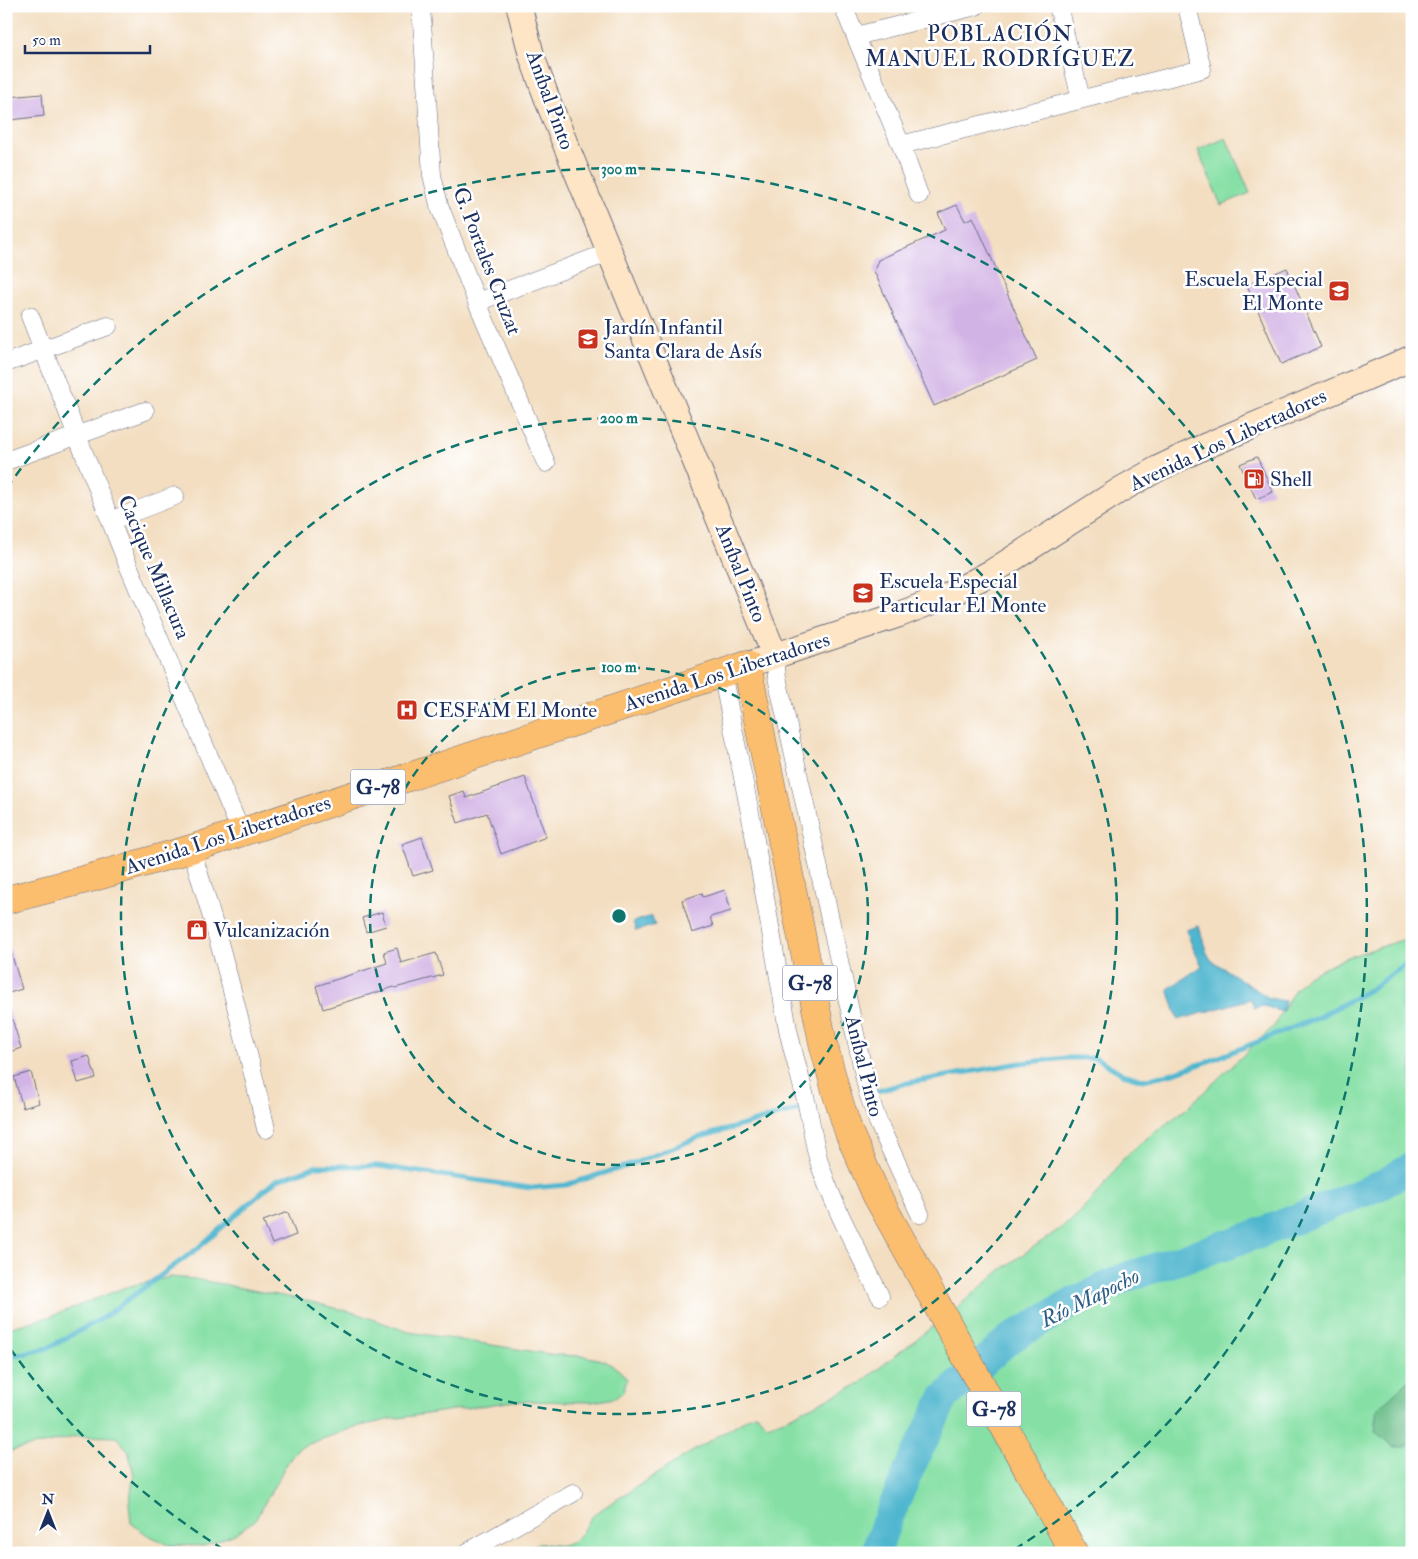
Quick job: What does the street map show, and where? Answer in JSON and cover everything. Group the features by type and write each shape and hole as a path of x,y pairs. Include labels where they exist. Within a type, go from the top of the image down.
{"main road":[{"name":"Aníbal Pinto","path":"519,6 540,81 775,656"},
{"name":"Avenida Los Libertadores","path":"6,900 88,879 191,849 740,674 775,656 898,615 949,595 992,572 1120,490 1159,468 1201,448 1412,358"},
{"name":"Aníbal Pinto","path":"740,674 814,1001 837,1095 849,1133 877,1196 1074,1553"}],"street":[{"name":"G. Portales Cruzat","path":"421,6 435,190 444,219 477,302 546,463"},
{"path":"843,6 901,145 919,195"},
{"path":"856,36 976,6"},
{"path":"1058,6 1081,99"},
{"path":"901,145 1202,69 1186,6"},
{"path":"477,302 610,252"},
{"name":"Cacique Millacura","path":"30,316 110,521 241,832"},
{"path":"6,363 108,326"},
{"path":"6,460 145,411"},
{"path":"110,521 175,496"},
{"name":"Aníbal Pinto","path":"775,656 777,677 868,1094 878,1122 920,1214"},
{"path":"732,724 740,674"},
{"path":"740,674 732,724 752,823 793,1056 808,1107 814,1144 821,1169 880,1296"},
{"path":"191,849 240,1015 266,1129"},
{"path":"466,1553 573,1493"}],"green space":[{"path":"1226,138 1250,193 1221,205 1198,150"},
{"path":"1412,937 1412,1553 520,1553 538,1543 563,1546 573,1542 594,1514 754,1414 758,1415 767,1425 787,1418 859,1384 960,1305 1002,1269 1071,1221 1101,1189 1123,1159 1142,1142 1186,1109 1274,1026 1295,989 1308,976 1345,958"},
{"path":"170,1277 195,1279 303,1300 355,1313 409,1332 555,1355 585,1356 605,1361 619,1370 627,1379 623,1392 615,1398 592,1402 514,1401 392,1419 355,1427 298,1448 286,1465 255,1520 235,1534 204,1546 169,1545 146,1534 131,1523 129,1503 134,1475 128,1450 116,1437 79,1436 6,1452 6,1327 52,1316 126,1287"},
{"path":"1412,1377 1412,1442 1405,1447 1393,1447 1375,1431 1378,1408"}],"water":[{"path":"652,916 655,925 636,931 633,922"},
{"path":"1199,926 1206,951 1211,960 1269,998 1285,1001 1282,1012 1264,1006 1254,1008 1251,999 1178,1020 1168,989 1202,966 1186,930"}],"building":[{"path":"42,94 44,116 11,120 8,97"},
{"path":"957,205 965,221 973,217 1037,360 934,406 874,271 878,260 945,230 938,213"},
{"path":"1287,268 1321,347 1281,364 1247,285"},
{"path":"1257,457 1273,492 1256,499 1240,464"},
{"path":"525,777 546,837 501,854 487,813 458,823 449,796 464,791 466,798"},
{"path":"422,837 433,870 413,876 402,844"},
{"path":"725,890 731,911 710,917 713,926 692,933 682,900 702,893 703,897"},
{"path":"382,912 386,926 366,932 362,918"},
{"path":"397,948 401,963 436,953 443,975 394,987 323,1009 316,986 387,963 384,952"},
{"path":"6,949 10,949 22,989 6,994"},
{"path":"9,1009 21,1048 6,1053 6,1010"},
{"path":"89,1056 96,1078 78,1083 72,1061"},
{"path":"31,1072 39,1103 23,1108 14,1077"},
{"path":"288,1212 296,1235 272,1244 263,1221"}],"waterway":[{"path":"878,1091 902,1084 1020,1063 1066,1058 1096,1058 1123,1074 1143,1080 1173,1073 1204,1063 1317,1018 1369,990 1412,960"},
{"path":"6,1358 48,1348 101,1319 197,1249 275,1181 317,1166 378,1166 531,1188 566,1185 627,1166 700,1137 798,1110"},
{"name":"Río Mapocho","path":"876,1553 884,1528 912,1463 944,1398 1008,1340 1074,1302 1124,1278 1255,1235 1379,1186 1412,1167"}],"place":[{"name":"Escuela Especial El Monte","path":"1339,291"},
{"name":"Jardín Infantil Santa Clara de Asís","path":"588,339"},
{"name":"Shell","path":"1254,479"},
{"name":"Escuela Especial Particular El Monte","path":"863,593"},
{"name":"CESFAM El Monte","path":"407,710"},
{"name":"Vulcanización","path":"197,930"}],"district":[{"name":"POBLACIÓN MANUEL RODRÍGUEZ","path":"1000,46"}]}
